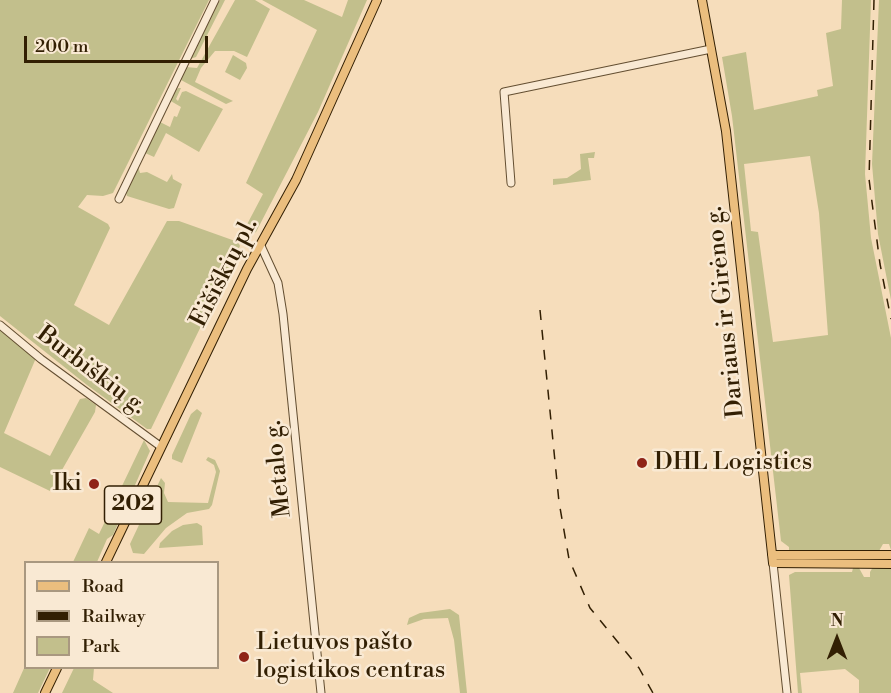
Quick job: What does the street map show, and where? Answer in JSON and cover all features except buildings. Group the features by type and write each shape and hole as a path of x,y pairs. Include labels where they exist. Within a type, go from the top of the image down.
{"main road":[{"name":"Eišiškių pl.","path":"106,561 160,446 296,180 377,0"},
{"name":"Dariaus ir Girėno g.","path":"702,0 726,131 773,559"},
{"path":"773,559 891,555"},
{"path":"773,559 891,564"},
{"path":"45,693 57,669"}],"street":[{"path":"119,199 215,0"},
{"path":"511,183 504,92 711,49"},
{"name":"Metalo g.","path":"261,246 278,283 283,314 321,693"},
{"name":"Burbiškių g.","path":"0,325 41,359 160,446"},
{"name":"Dariaus ir Girėno g.","path":"773,559 787,693"}],"green space":[{"path":"0,0 209,0 113,193 103,196 87,195 78,207 108,224 110,228 74,305 109,325 167,221 179,221 238,242 240,246 151,429 147,429 87,385 0,316"},
{"path":"220,0 225,0 196,57 190,59"},
{"path":"235,0 255,0 270,9 247,57 234,51 215,51 201,68 195,82 233,101 226,104 181,80 186,67 197,68"},
{"path":"262,0 304,0 342,17 348,0 367,0 318,112 256,232 250,235 242,234 263,194 246,183 317,30"},
{"path":"842,0 871,0 865,174 871,238 891,338 891,550 889,544 883,544 879,551 789,551 789,547 781,541 732,116 722,57 746,52 754,110 818,96 817,90 833,86 826,33 841,29","holes":["810,156 819,213 828,335 773,342 758,232 751,231 744,164"]},
{"path":"879,0 891,0 891,300 878,234 872,164"},
{"path":"233,55 246,63 247,68 240,80 225,72"},
{"path":"178,88 181,88 176,99 178,101 182,92 186,91 223,109 199,152 166,133 154,157 143,152 158,121 170,127 174,116 177,117 181,107 169,100"},
{"path":"595,152 594,158 588,158 591,180 553,185 553,179 567,178 581,169 580,154"},
{"path":"138,166 140,173 147,172 167,182 172,174 173,179 182,184 174,208 169,209 127,196 126,193"},
{"path":"0,329 36,358 4,433 50,456 80,399 86,398 96,405 95,412 50,491 0,467"},
{"path":"197,409 202,413 182,463 172,459 172,455 191,414"},
{"path":"144,440 150,451 113,535 107,539 97,561 73,561 89,528 99,534"},
{"path":"208,457 215,460 220,471 209,509 187,513 166,528 144,554 133,553 130,544 161,478 165,483 164,493 168,502 208,503 216,472 214,465 206,460"},
{"path":"197,523 202,526 203,545 159,548 160,543 172,531 183,525"},
{"path":"873,567 891,568 891,693 859,693 859,680 845,669 800,673 802,693 798,693 789,575 795,572 852,572 853,568 859,568 864,577 870,577"},
{"path":"450,609 459,615 467,693 460,693 454,640 448,618 424,619 407,625 409,618 420,613"},
{"path":"24,668 50,669 38,693 13,693"},
{"path":"74,669 94,669 93,680 113,693 62,693"}],"railway":[{"path":"874,0 869,179 880,264 891,319"},
{"path":"540,310 559,502 569,559 590,608 639,668 653,693"}],"place":[{"name":"DHL Logistics","path":"642,463"},
{"name":"Iki","path":"94,484"},
{"name":"Lietuvos pašto logistikos centras","path":"244,657"}]}
